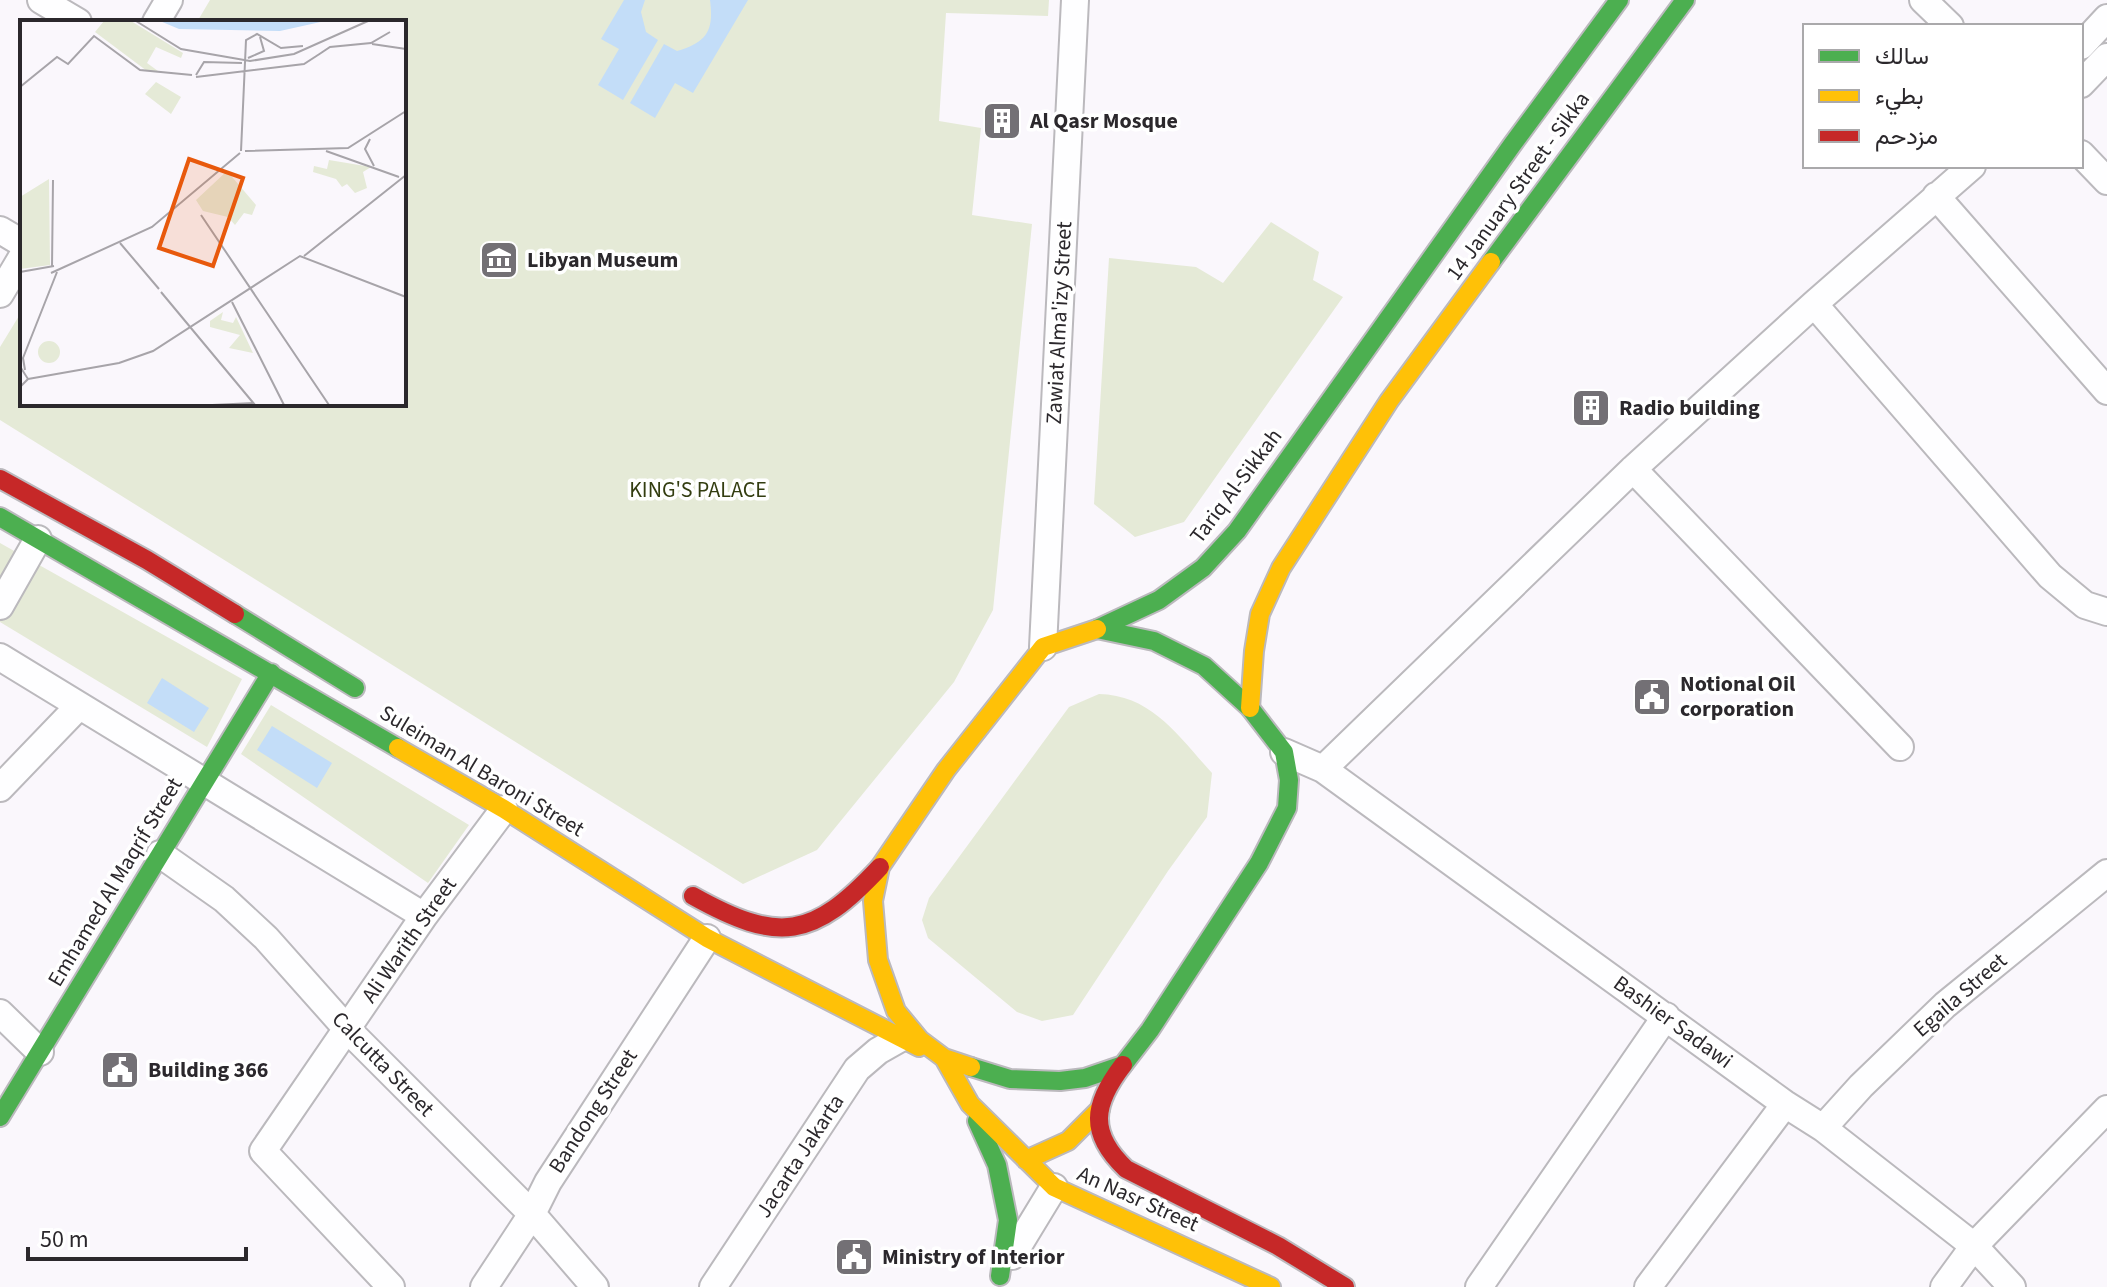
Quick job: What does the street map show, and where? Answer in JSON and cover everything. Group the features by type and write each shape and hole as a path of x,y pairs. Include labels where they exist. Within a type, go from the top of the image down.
{"main road":[{"name":"14 January Street - Sikka","path":"1349,371 1619,0"},
{"name":"14 January Street - Sikka","path":"1250,708 1260,614 1281,568 1389,401 1685,0"},
{"name":"Tariq Al-Sikkah","path":"1043,647 1097,629 1159,600 1203,568 1237,531 1349,371"},
{"name":"Suleiman Al Baroni Street","path":"0,479 147,560 372,698"},
{"name":"Suleiman Al Baroni Street","path":"0,517 504,809 707,938 901,1038 944,1058 1010,1079 1060,1081 1085,1078 1123,1065"},
{"path":"1026,1160 1052,1151 1075,1137 1100,1109 1112,1078 1150,1030 1259,863 1287,808 1289,780 1284,752 1250,708 1204,666 1154,641 1097,629"},
{"path":"681,889 721,914 754,927 794,929 825,918 855,896 880,867 946,770 1043,647"},
{"name":"Emhamed Al Maqrif Street","path":"0,1117 271,673"},
{"path":"880,867 873,901 878,960 896,1011 920,1040 944,1058"},
{"name":"An Nasr Street","path":"944,1058 970,1104 1054,1187 1271,1287"},
{"path":"970,1104 997,1165 1008,1220 996,1282"},
{"name":"An Nasr Street","path":"1100,1109 1101,1143 1111,1157 1126,1169 1278,1246 1345,1287"},
{"path":"1091,1162 1111,1157"},
{"path":"1080,1179 1084,1200"}],"street":[{"path":"41,0 75,20"},
{"path":"157,20 169,0"},
{"name":"Zawiat Alma'izy Street","path":"1043,647 1075,0"},
{"path":"1923,0 1948,24"},
{"path":"2083,44 2107,18"},
{"path":"2083,82 2107,57"},
{"path":"2083,156 2107,181"},
{"path":"1323,769 1633,469 1970,168"},
{"path":"1936,196 2107,391"},
{"path":"0,230 20,242"},
{"path":"0,294 20,260"},
{"path":"1814,304 2050,576 2085,605 2107,612"},
{"path":"1633,469 1900,747"},
{"path":"0,606 38,539"},
{"path":"0,657 424,916"},
{"path":"0,788 78,707"},
{"name":"Bashier Sadawi","path":"1284,752 1323,769 1785,1104 1823,1128 1974,1246 2012,1287"},
{"name":"Ali Warith Street","path":"391,1287 263,1151 424,916 504,809"},
{"name":"Calcutta Street","path":"160,854 224,899 266,938 347,1029 532,1214 595,1287"},
{"name":"Egaila Street","path":"1823,1128 1861,1086 1945,1005 2107,873"},
{"name":"Bandong Street","path":"484,1287 532,1214 548,1182 707,938"},
{"path":"0,1013 40,1052"},
{"path":"1479,1287 1666,1016"},
{"name":"Jacarta Jakarta","path":"713,1287 857,1069 878,1051 901,1038"},
{"path":"1648,1287 1785,1104"},
{"path":"1944,1287 1974,1246 2107,1109"},
{"path":"996,1282 1054,1187"}],"green space":[{"name":"KING'S PALACE","path":"210,0 1049,0 1048,16 946,13 939,121 981,128 972,215 1032,224 993,610 954,682 817,850 743,884 0,420 0,347 20,314 20,406 406,406 406,20 198,20"},
{"path":"1271,222 1319,252 1313,280 1343,297 1184,522 1135,537 1094,504 1109,258 1196,267 1223,283"},
{"path":"0,543 242,679 207,747 0,622"},
{"path":"1099,694 1118,696 1149,710 1176,732 1212,773 1207,817 1073,1015 1042,1021 1017,1012 928,938 922,920 929,898 1069,707"},
{"path":"271,705 469,825 428,883 241,754"}],"water":[{"path":"624,0 645,0 641,12 646,32 658,40 623,100 598,85 619,49 601,39"},
{"path":"710,0 748,0 693,93 675,83 655,118 630,103 664,44 677,51 695,44 706,34 711,20"},
{"path":"162,678 209,708 194,732 147,703"},
{"path":"272,726 332,763 317,788 257,750"}],"traffic: fast":[{"path":"1097,629 1159,600 1203,568 1237,531 1619,0"},
{"path":"1491,262 1685,0"},
{"path":"0,517 398,748"},
{"path":"235,614 355,688"},
{"path":"971,1067 1010,1079 1060,1081 1085,1078 1123,1065 1150,1030 1259,863 1287,808 1289,780 1284,752 1250,708 1204,666 1154,641 1097,629"},
{"path":"0,1117 271,673"},
{"path":"977,1121 997,1165 1008,1220 1000,1276"}],"traffic: slow":[{"path":"1250,708 1260,614 1281,568 1389,401 1491,262"},
{"path":"971,1067 944,1058 920,1040 896,1011 878,960 873,901 880,867 946,770 1043,647 1097,629"},
{"path":"398,748 504,809 707,938 919,1047"},
{"path":"944,1058 970,1104 1054,1187 1271,1287"},
{"path":"1026,1160 1068,1141 1100,1109"}],"traffic: jam":[{"path":"0,479 147,560 235,614"},
{"path":"693,896 749,922 772,927 794,926 835,909 880,867"},
{"path":"1123,1065 1105,1093 1099,1118 1105,1143 1126,1169 1278,1246 1345,1287"}],"place":[{"name":"Al Qasr Mosque","path":"1002,121"},
{"name":"Libyan Museum","path":"499,260"},
{"name":"Radio building","path":"1591,408"},
{"name":"Notional Oil corporation","path":"1652,697"},
{"name":"Building 366","path":"120,1070"},
{"name":"Ministry of Interior","path":"854,1257"}]}
